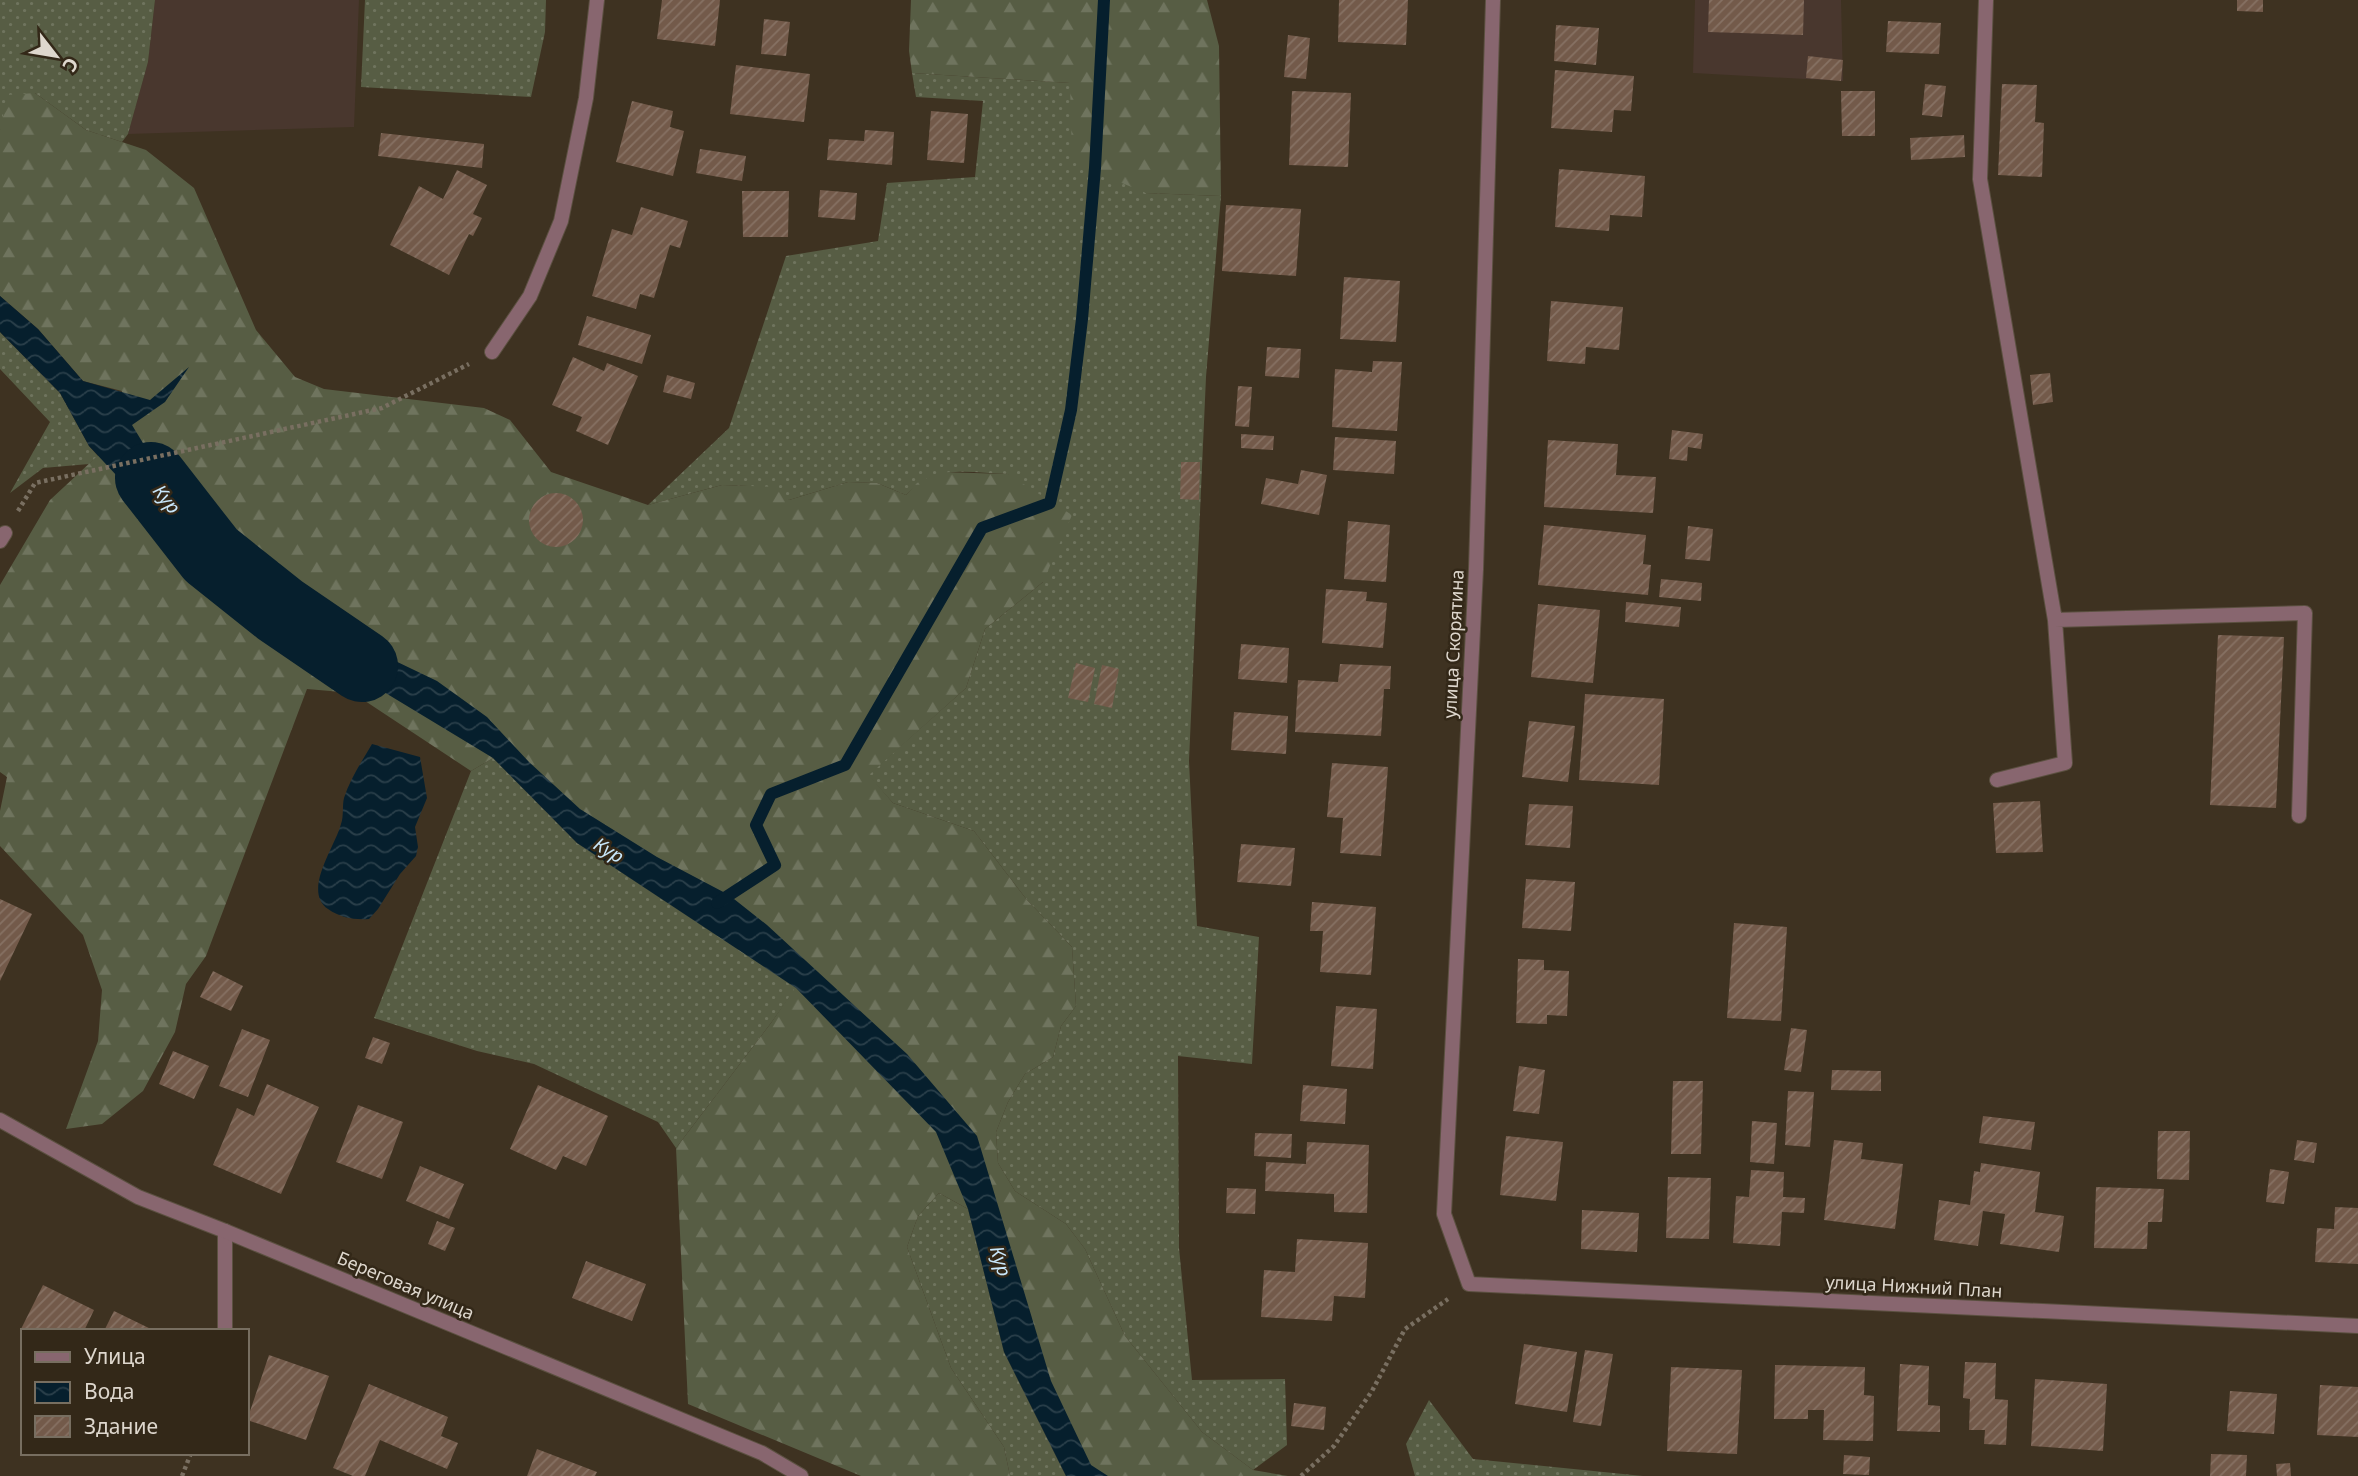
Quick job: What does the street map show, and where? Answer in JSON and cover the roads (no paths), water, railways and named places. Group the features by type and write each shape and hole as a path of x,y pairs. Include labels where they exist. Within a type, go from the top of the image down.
{"street":[{"path":"492,352 530,296 561,221 586,98 597,0"},
{"name":"улица Скорятина","path":"1469,1284 1444,1214 1476,569 1493,0"},
{"path":"1986,0 1980,179 2055,620 2065,763 1997,780"},
{"path":"2055,620 2305,613 2299,816"},
{"name":"Береговая улица","path":"0,1120 138,1197 762,1453 802,1476"},
{"path":"225,1231 225,1329"},
{"name":"улица Нижний План","path":"1469,1284 2358,1326"}],"water":[{"path":"0,296 38,329 83,381 150,400 189,367 165,402 132,425 160,471 188,502 322,599 362,645 437,681 487,717 529,762 580,809 657,857 729,895 767,925 907,1054 977,1136 1051,1381 1091,1465 1108,1476 1066,1476 1004,1352 968,1209 936,1132 796,988 577,843 493,758 336,663 280,610 211,555 174,537 89,446 60,393 0,332"},
{"path":"372,744 420,757 427,798 415,827 418,847 416,856 369,919 353,919 333,912 321,901 319,880 338,834 343,801 356,770"}],"waterway":[{"path":"717,903 775,865 756,825 771,794 845,765 982,528 1050,503 1071,410 1082,319 1095,168 1104,0"},
{"name":"Кур","path":"151,478 211,555 280,610 362,666"}]}
